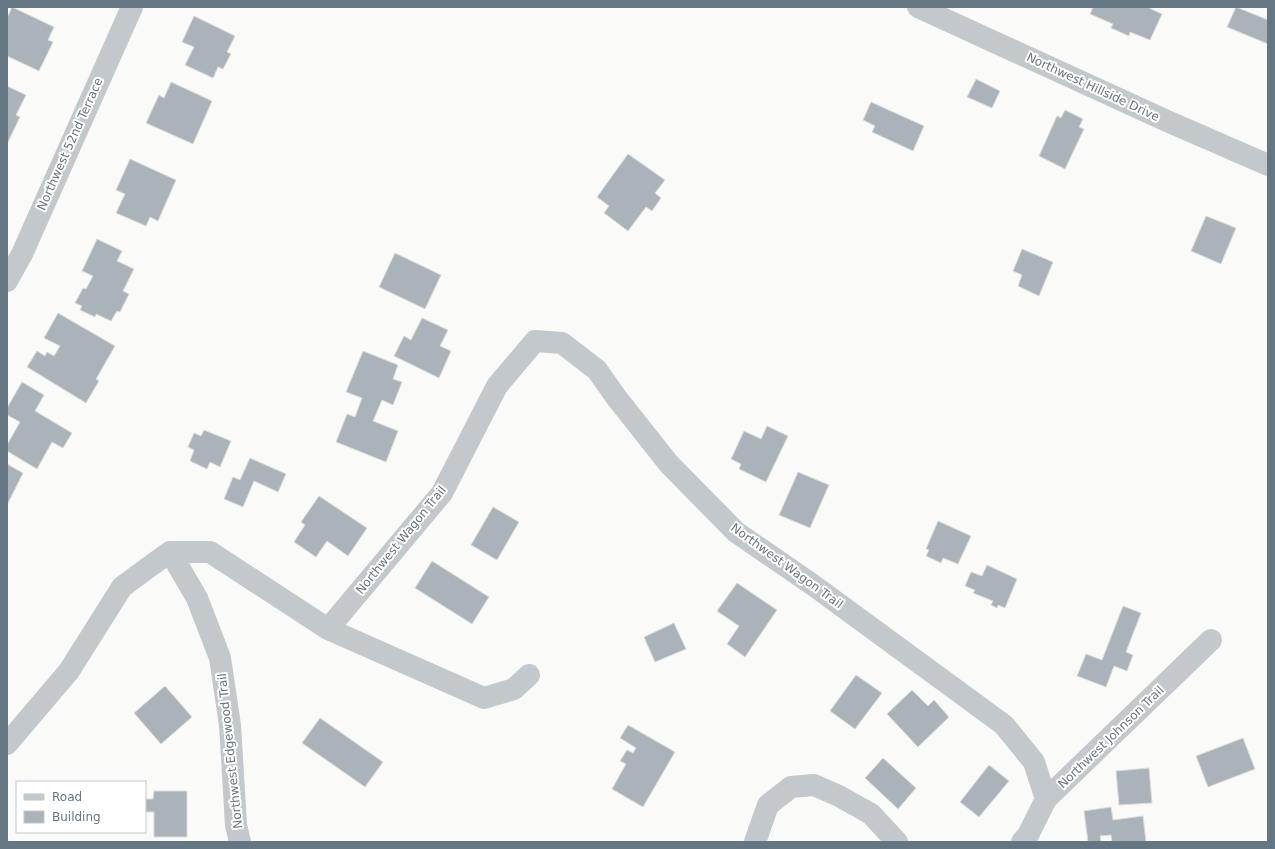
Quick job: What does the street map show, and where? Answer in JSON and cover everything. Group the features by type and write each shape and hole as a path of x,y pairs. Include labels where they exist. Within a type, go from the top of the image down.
{"street":[{"name":"Northwest 52nd Terrace","path":"7,281 22,254 132,7"},
{"name":"Northwest Hillside Drive","path":"918,7 1167,121 1268,165"},
{"name":"Northwest Wagon Trail","path":"328,629 442,493 497,386 535,341 562,343 597,370 616,397 669,464 736,532 813,585 1004,725 1034,762 1046,799"},
{"path":"7,744 69,671 122,586 170,552 210,552 328,629 484,698 514,689 529,675"},
{"name":"Northwest Edgewood Trail","path":"170,552 197,598 220,658 230,725 236,825 240,842"},
{"name":"Northwest Johnson Trail","path":"1022,842 1028,835 1046,799 1211,640"},
{"path":"755,842 768,805 791,787 814,785 839,796 871,814 897,842"}],"building":[{"path":"12,7 54,27 48,40 53,42 39,71 7,56 7,18"},
{"path":"1093,7 1147,7 1162,14 1150,40 1130,32 1129,36 1111,28 1113,24 1090,14"},
{"path":"1236,7 1268,20 1268,44 1227,27"},
{"path":"194,16 235,36 227,52 231,54 223,69 218,67 213,78 185,65 194,47 182,42"},
{"path":"976,79 1000,91 992,108 967,97"},
{"path":"171,82 212,101 193,144 146,123 159,95 164,98"},
{"path":"7,86 26,95 16,115 20,117 7,144"},
{"path":"871,102 924,126 913,151 872,132 875,126 863,120"},
{"path":"1065,110 1083,119 1079,127 1084,129 1065,169 1039,156 1057,116 1061,118"},
{"path":"628,154 665,180 655,193 661,198 652,211 646,207 628,231 604,213 609,206 597,197"},
{"path":"130,159 176,180 158,221 150,217 146,226 116,213 125,194 116,190"},
{"path":"1206,216 1236,228 1221,264 1191,251"},
{"path":"97,239 122,251 117,261 134,269 123,291 129,294 120,312 117,311 111,321 96,314 95,317 80,310 82,306 75,303 83,288 86,289 93,276 82,271"},
{"path":"1022,249 1053,262 1039,296 1018,286 1022,275 1013,271"},
{"path":"395,253 441,275 425,309 379,287"},
{"path":"58,313 115,346 96,379 99,381 86,403 27,367 37,351 45,356 47,352 54,356 60,346 44,338"},
{"path":"422,318 448,330 440,346 451,351 439,378 394,356 404,336 411,340"},
{"path":"363,351 398,365 393,379 402,382 393,405 382,400 373,421 398,431 386,462 336,442 347,414 355,417 362,398 346,392"},
{"path":"22,382 44,395 35,411 72,433 63,448 52,442 37,469 7,451 7,445 20,422 7,415 7,408"},
{"path":"767,426 788,436 766,482 739,469 741,464 731,459 744,431 761,439"},
{"path":"204,430 231,441 220,467 210,462 207,469 190,461 194,450 188,447 194,433 201,436"},
{"path":"250,458 286,474 278,492 254,481 243,507 224,499 233,477 240,480"},
{"path":"7,464 23,473 7,505"},
{"path":"798,472 829,485 810,528 779,515"},
{"path":"319,496 367,528 348,556 327,541 316,557 294,542 305,525 301,522"},
{"path":"493,507 519,522 497,560 471,545"},
{"path":"938,521 971,536 958,564 943,558 941,563 926,556 929,550 926,549"},
{"path":"432,561 489,597 472,624 415,588"},
{"path":"987,565 1017,579 1005,608 998,605 997,608 991,605 993,601 973,593 975,590 965,586 971,572 982,576"},
{"path":"737,583 777,610 745,657 727,644 739,626 717,611"},
{"path":"1123,606 1141,613 1126,652 1133,655 1127,671 1114,666 1106,687 1077,676 1086,654 1102,660"},
{"path":"674,623 686,649 655,662 644,637"},
{"path":"856,675 882,693 855,729 830,711"},
{"path":"165,686 192,717 161,744 134,713"},
{"path":"912,690 928,706 934,700 949,717 918,747 887,714"},
{"path":"320,718 383,762 365,787 302,743"},
{"path":"628,725 675,752 643,807 612,789 626,764 620,761 627,750 633,753 636,748 620,738"},
{"path":"1243,738 1255,769 1208,787 1196,756"},
{"path":"883,758 916,788 898,809 865,778"},
{"path":"989,765 1009,781 979,817 960,802"},
{"path":"1149,768 1152,803 1119,805 1116,771"},
{"path":"154,791 187,791 187,837 154,837 154,812 146,812 146,799 153,799"},
{"path":"1111,807 1113,820 1143,816 1146,842 1112,842 1111,835 1100,836 1101,842 1088,842 1084,811"}]}
